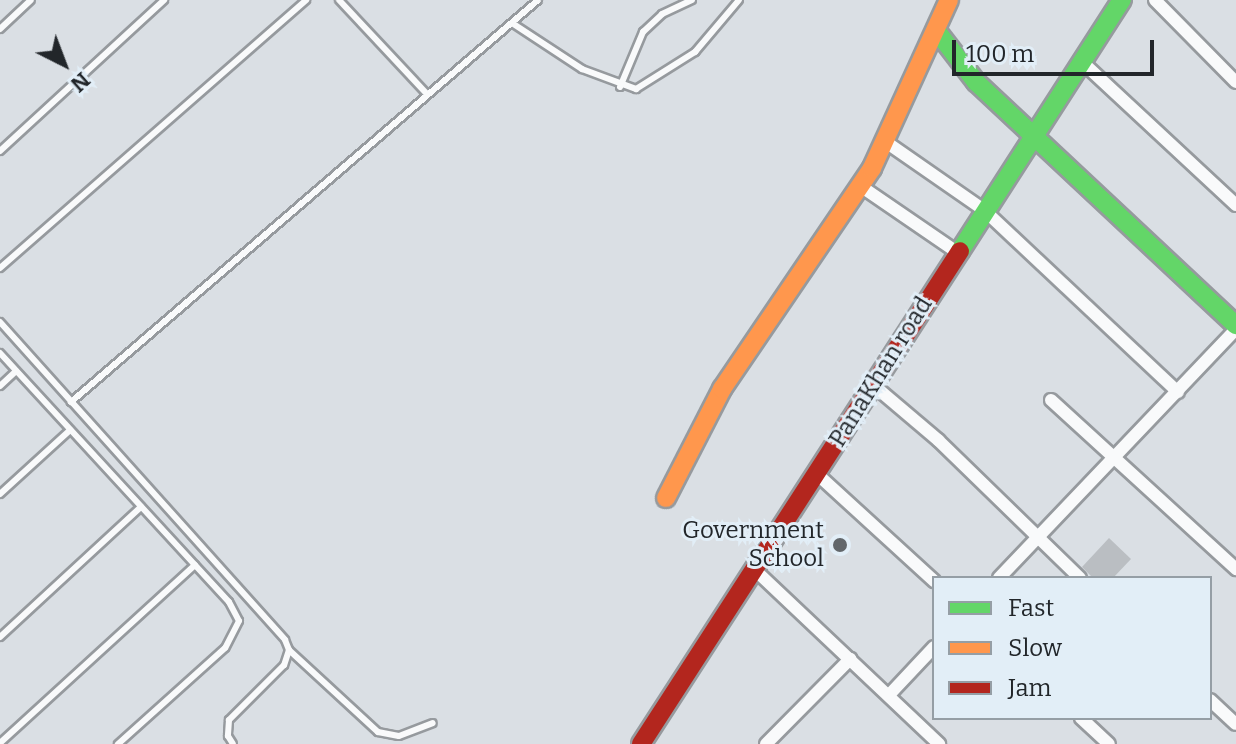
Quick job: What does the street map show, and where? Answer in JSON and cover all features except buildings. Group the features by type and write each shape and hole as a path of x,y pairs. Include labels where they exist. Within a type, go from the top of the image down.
{"street":[{"path":"666,498 722,389 886,142 949,0"},
{"name":"PanaKhan road","path":"641,744 1080,60 1122,0"},
{"path":"1155,0 1236,82"},
{"path":"936,30 976,82 1236,327 1178,392 1001,576"},
{"path":"1080,60 1236,205"},
{"path":"886,142 984,210 1178,392"},
{"path":"859,185 957,252"},
{"path":"872,384 938,440 1078,576"},
{"path":"1051,400 1236,569"},
{"path":"817,474 932,579"},
{"path":"754,569 939,744"},
{"path":"889,695 932,649"},
{"path":"766,744 850,659"},
{"path":"1212,702 1236,724"},
{"path":"1083,720 1109,744"}],"lane":[{"path":"0,29 31,0"},
{"path":"0,151 164,0"},
{"path":"0,268 306,0"},
{"path":"339,0 427,94"},
{"path":"71,402 538,0"},
{"path":"620,87 643,32 662,14 692,0"},
{"path":"512,23 549,50 620,87 650,85 695,52 739,0"},
{"path":"0,322 289,650 378,732 399,736 433,723"},
{"path":"0,353 229,602 239,627 225,648 118,744"},
{"path":"0,386 16,371"},
{"path":"0,494 70,430"},
{"path":"0,637 141,507"},
{"path":"0,743 195,565"},
{"path":"233,744 228,736 229,720 284,665 289,650"}],"traffic: fast":[{"path":"960,251 1122,0"},
{"path":"936,30 976,82 1236,325"}],"traffic: slow":[{"path":"666,498 722,389 872,168 949,0"}],"traffic: jam":[{"path":"641,744 960,251"}],"place":[{"name":"Government School","path":"840,545"}]}
